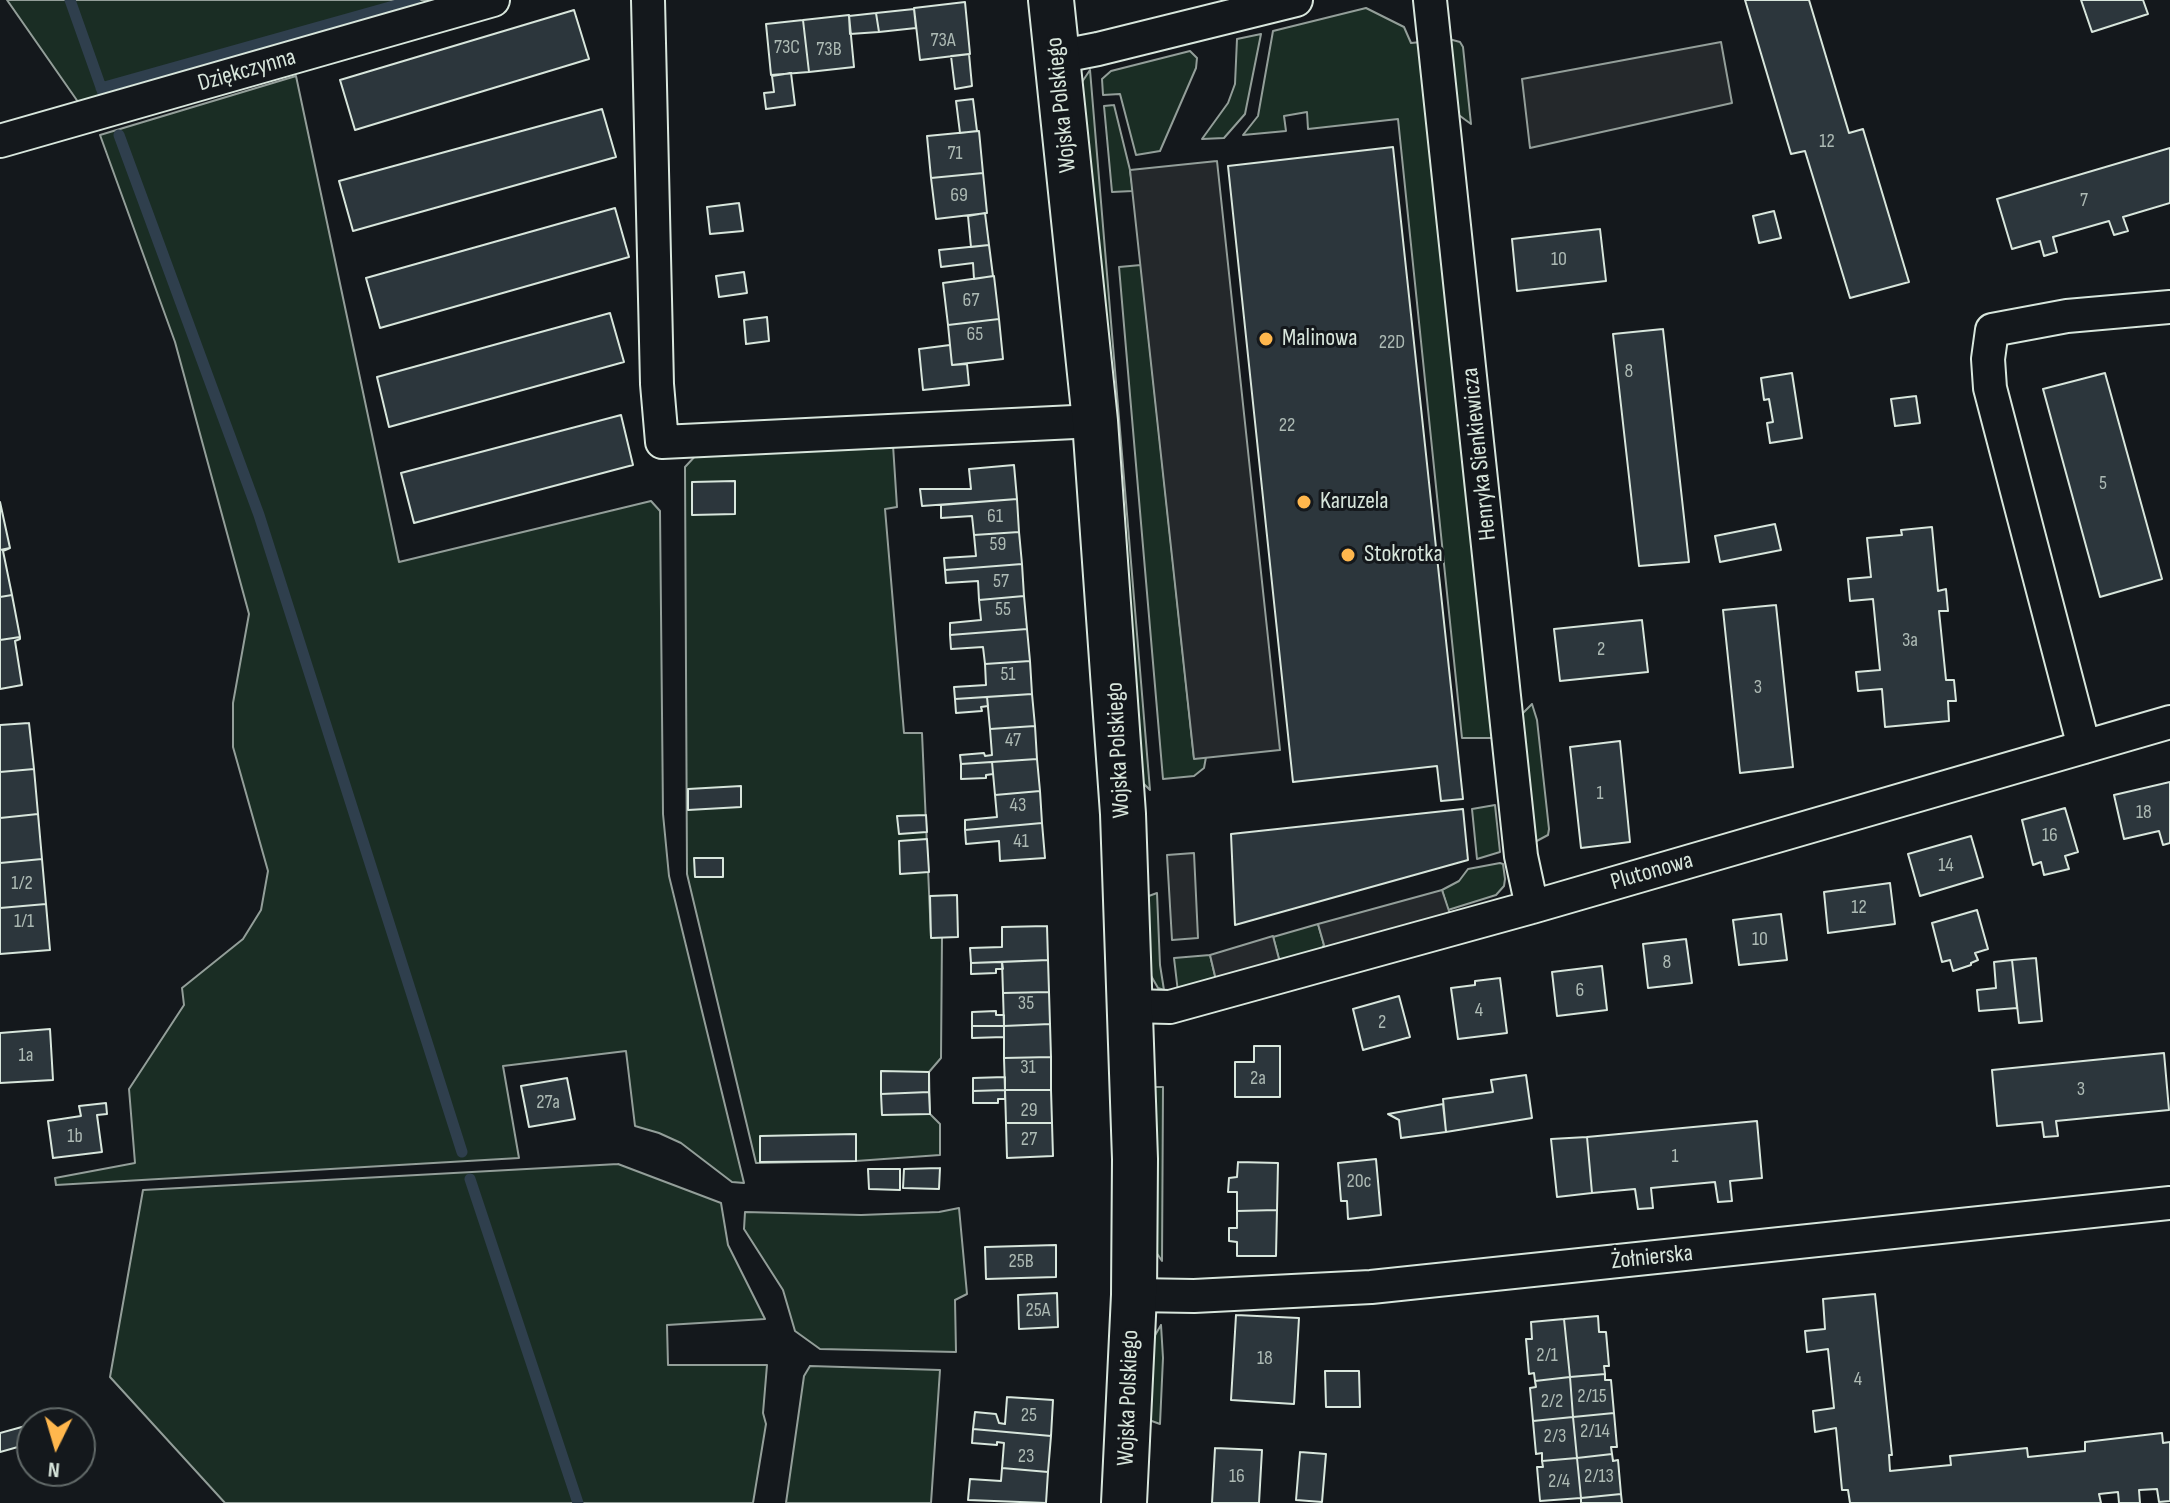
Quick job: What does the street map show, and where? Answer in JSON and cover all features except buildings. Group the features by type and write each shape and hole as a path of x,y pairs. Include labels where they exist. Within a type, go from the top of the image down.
{"street":[{"name":"Dziękczynna","path":"0,141 493,0"},
{"path":"648,0 657,384 662,442 1095,421"},
{"name":"Wojska Polskiego","path":"1051,0 1095,421 1119,741 1135,1159 1134,1295 1124,1503"},
{"path":"1057,57 1296,0"},
{"name":"Henryka Sienkiewicza","path":"1430,0 1521,856 1532,907"},
{"path":"2084,747 1990,388 1988,359 1992,330 2067,316 2170,307"},
{"name":"Plutonowa","path":"1131,1006 1170,1007 1532,907 2170,722"},
{"name":"Żołnierska","path":"1134,1295 1194,1296 1371,1287 2170,1203"}],"green space":[{"path":"7,0 438,0 83,109"},
{"path":"1366,8 1404,27 1411,43 1421,42 1493,738 1462,738 1398,119 1308,129 1307,112 1284,116 1286,131 1243,135 1258,116 1273,31"},
{"path":"1261,34 1245,114 1224,138 1202,139 1228,103 1235,84 1237,39"},
{"path":"1449,39 1460,42 1463,47 1471,124 1456,113"},
{"path":"1190,51 1197,58 1196,68 1160,151 1136,155 1120,94 1103,95 1102,79 1111,71"},
{"path":"1090,70 1150,790 1141,781 1081,91 1082,82"},
{"path":"296,76 399,562 651,501 660,511 663,814 669,876 744,1183 732,1182 681,1143 635,1126 626,1051 503,1066 519,1158 56,1185 55,1178 135,1163 129,1089 184,1005 182,988 243,939 261,910 268,871 233,747 233,703 249,614 175,342 100,135"},
{"path":"1114,105 1133,191 1112,192 1104,106"},
{"path":"1141,265 1194,758 1206,757 1204,768 1194,776 1163,779 1119,267"},
{"path":"893,445 897,507 885,509 904,733 922,733 931,937 942,937 941,1058 929,1072 930,1114 940,1124 940,1155 756,1163 687,874 685,467 699,452"},
{"path":"1532,704 1537,720 1549,829 1548,835 1533,843 1519,717"},
{"path":"1495,805 1500,852 1477,859 1472,809"},
{"path":"1503,864 1505,879 1504,886 1496,895 1448,910 1442,890 1459,881 1468,869"},
{"path":"1157,893 1164,990 1158,988 1150,974 1146,897"},
{"path":"1318,924 1324,945 1321,952 1283,963 1279,959 1273,937"},
{"path":"1210,955 1216,980 1178,992 1174,958"},
{"path":"1153,1087 1163,1087 1162,1261 1156,1252 1155,1242"},
{"path":"618,1164 721,1203 728,1245 765,1319 667,1325 668,1365 767,1365 763,1413 766,1424 753,1503 225,1503 110,1377 143,1190"},
{"path":"959,1208 967,1294 955,1300 956,1352 820,1349 795,1331 783,1290 744,1229 745,1212 861,1215 939,1212"},
{"path":"1161,1325 1160,1424 1149,1420 1154,1337"},
{"path":"810,1366 940,1370 931,1503 786,1503 804,1376"}],"shaded area":[{"path":"1721,42 1732,103 1530,148 1522,79"},
{"path":"1217,161 1280,750 1194,759 1130,170"},
{"path":"1194,853 1198,938 1172,940 1167,855"},
{"path":"1442,890 1450,914 1321,952 1324,945 1318,924"},
{"path":"1273,936 1283,963 1216,980 1210,955"}],"waterway":[{"path":"70,0 103,93"},
{"path":"101,88 415,0"},
{"path":"119,135 259,515 462,1152"},
{"path":"470,1179 578,1503"}],"place":[{"name":"Malinowa","path":"1266,339"},
{"name":"Karuzela","path":"1304,502"},
{"name":"Stokrotka","path":"1348,555"}]}
